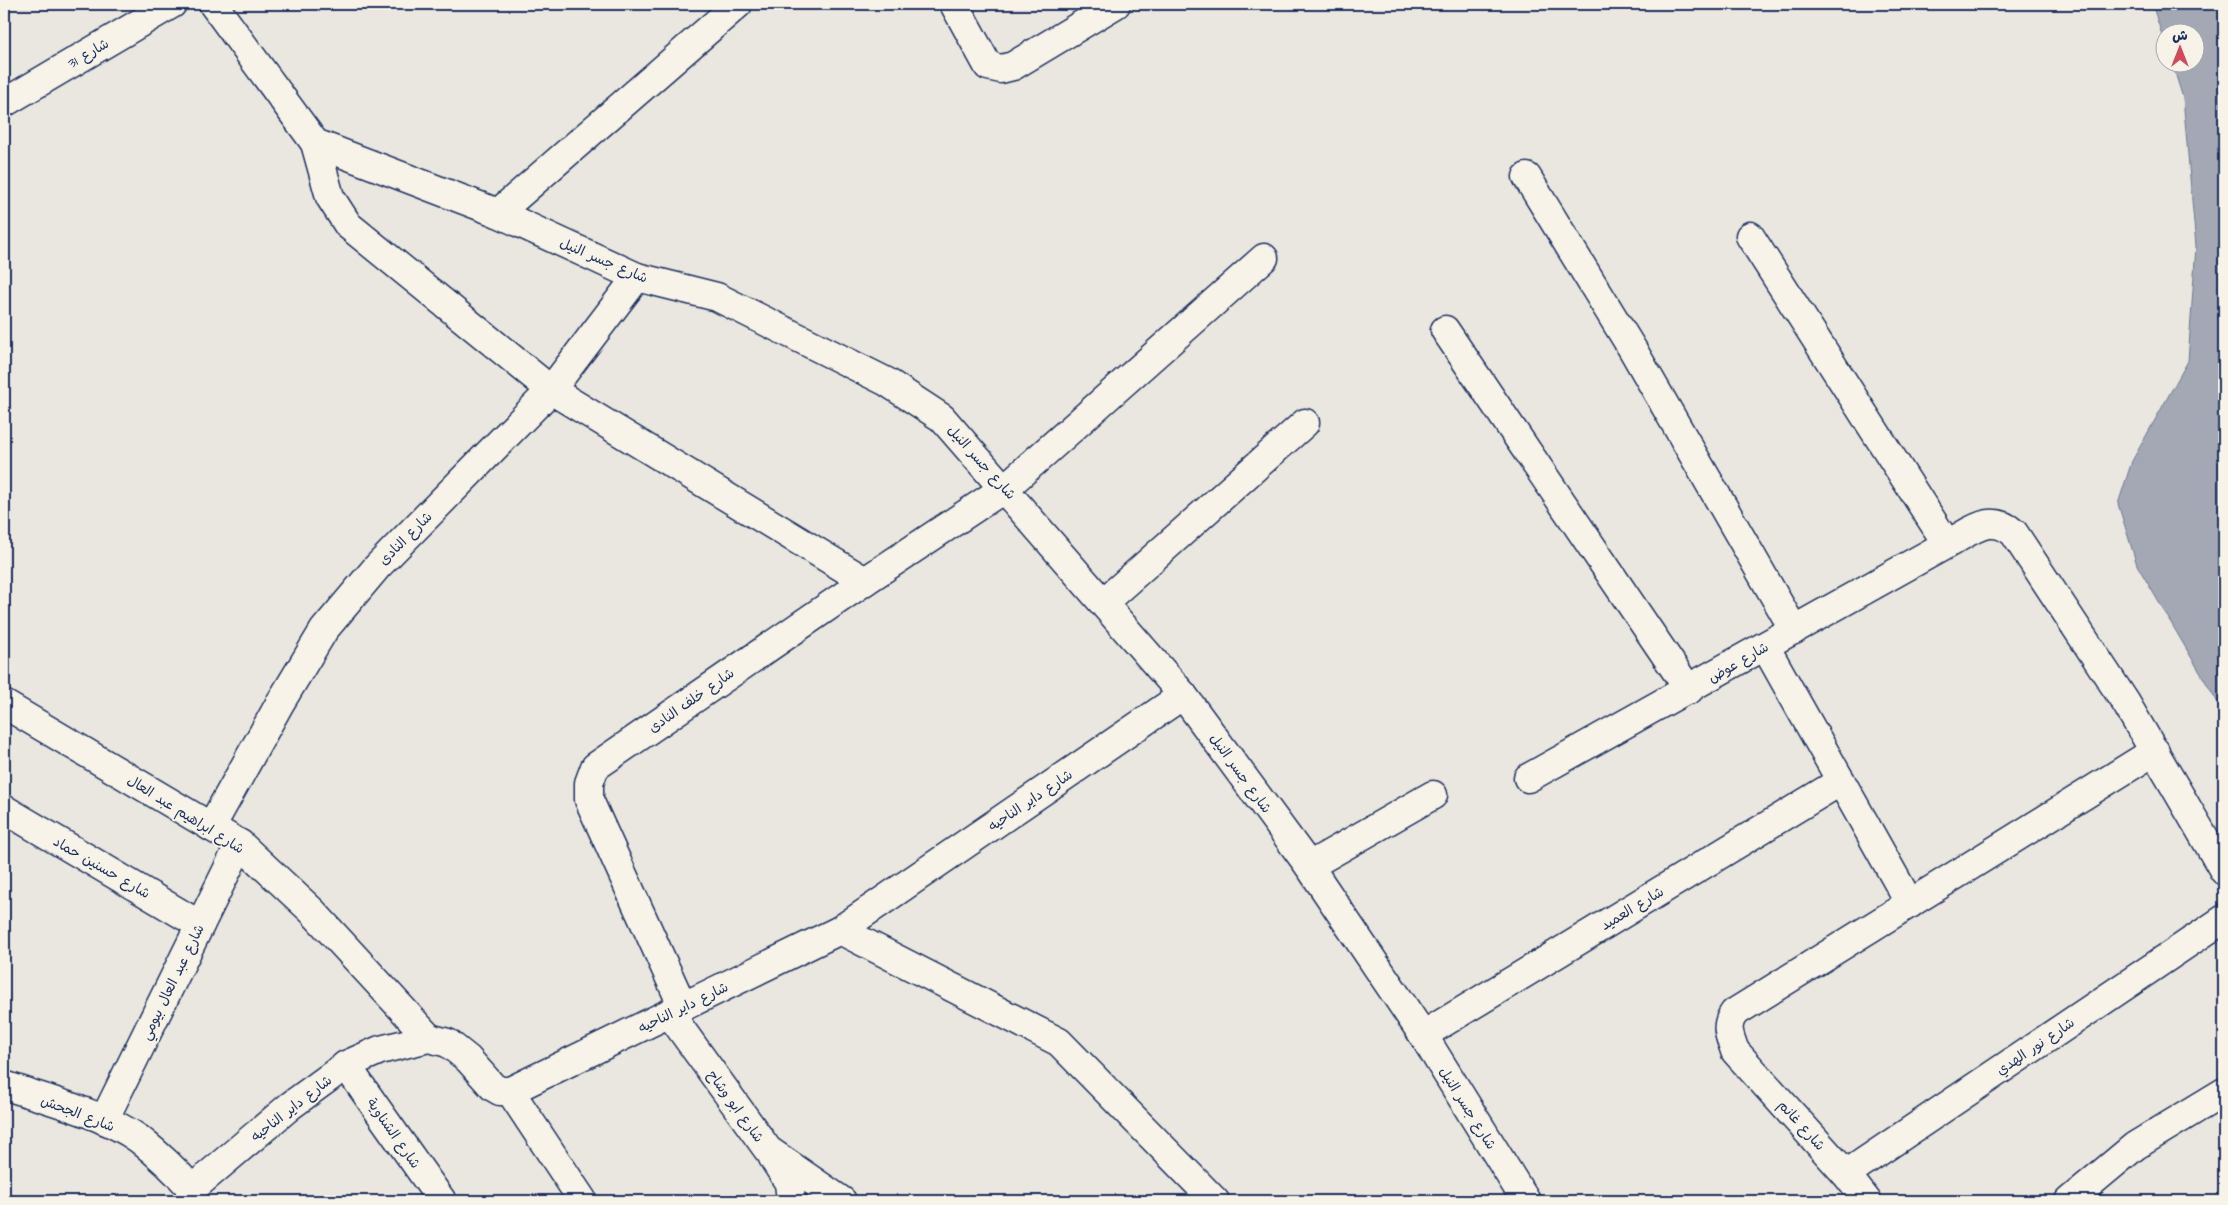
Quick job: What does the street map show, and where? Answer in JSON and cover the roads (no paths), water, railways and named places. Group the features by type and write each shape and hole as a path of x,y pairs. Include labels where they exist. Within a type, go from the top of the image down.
{"street":[{"name":"شارع 31","path":"4,103 172,4"},
{"path":"213,4 315,143 330,198 348,225 551,390 865,580"},
{"path":"498,213 738,4"},
{"path":"954,4 988,66 1001,69 1013,66 1116,4"},
{"name":"شارع جسر النيل","path":"315,143 498,213 637,277 717,297 887,382 942,418 1005,488 1183,695 1309,866 1423,1035 1526,1201"},
{"path":"1527,176 1633,350 1794,630"},
{"path":"1750,236 1947,544"},
{"name":"شارع خلف النادى","path":"677,1010 589,800 589,783 595,766 865,580 1005,488 1264,258"},
{"name":"شارع النادى","path":"211,827 280,703 324,630 377,566 551,390 637,277"},
{"path":"1445,330 1689,690"},
{"path":"1104,602 1305,423"},
{"name":"شارع عوض","path":"1528,778 1689,690 1947,544 1987,523 2004,525 2014,533 2126,703 2224,871"},
{"path":"1765,646 1910,904 2155,751"},
{"name":"شارع داير الناحيه","path":"510,1091 840,930 1183,695"},
{"name":"شارع ابراهيم عبد العال","path":"4,704 240,844 312,910 429,1038"},
{"name":"شارع العميد","path":"1423,1035 1841,780"},
{"path":"1309,866 1433,794"},
{"name":"شارع حسنين حماد","path":"4,809 200,924"},
{"name":"شارع عبد العال بيومي","path":"104,1120 240,844"},
{"name":"شارع غانم","path":"1868,1201 1735,1051 1727,1028 1729,1020 1734,1013 1910,904"},
{"name":"شارع نور الهدي","path":"1846,1174 2224,919"},
{"path":"840,930 1059,1042 1215,1201"},
{"name":"شارع ابو وشاح","path":"677,1010 768,1150 842,1201"},
{"path":"429,1038 448,1043 468,1059 492,1087 500,1091 510,1091 583,1201"},
{"name":"شارع داير الناحيه","path":"190,1195 290,1106 346,1065 380,1050 429,1038"},
{"name":"شارع الشناوية","path":"346,1065 442,1201"},
{"name":"شارع الجحش","path":"4,1085 104,1120 137,1138 171,1166 190,1195"},
{"path":"2069,1201 2135,1146 2224,1092"},
{"path":"768,1150 789,1183 791,1201"}]}
